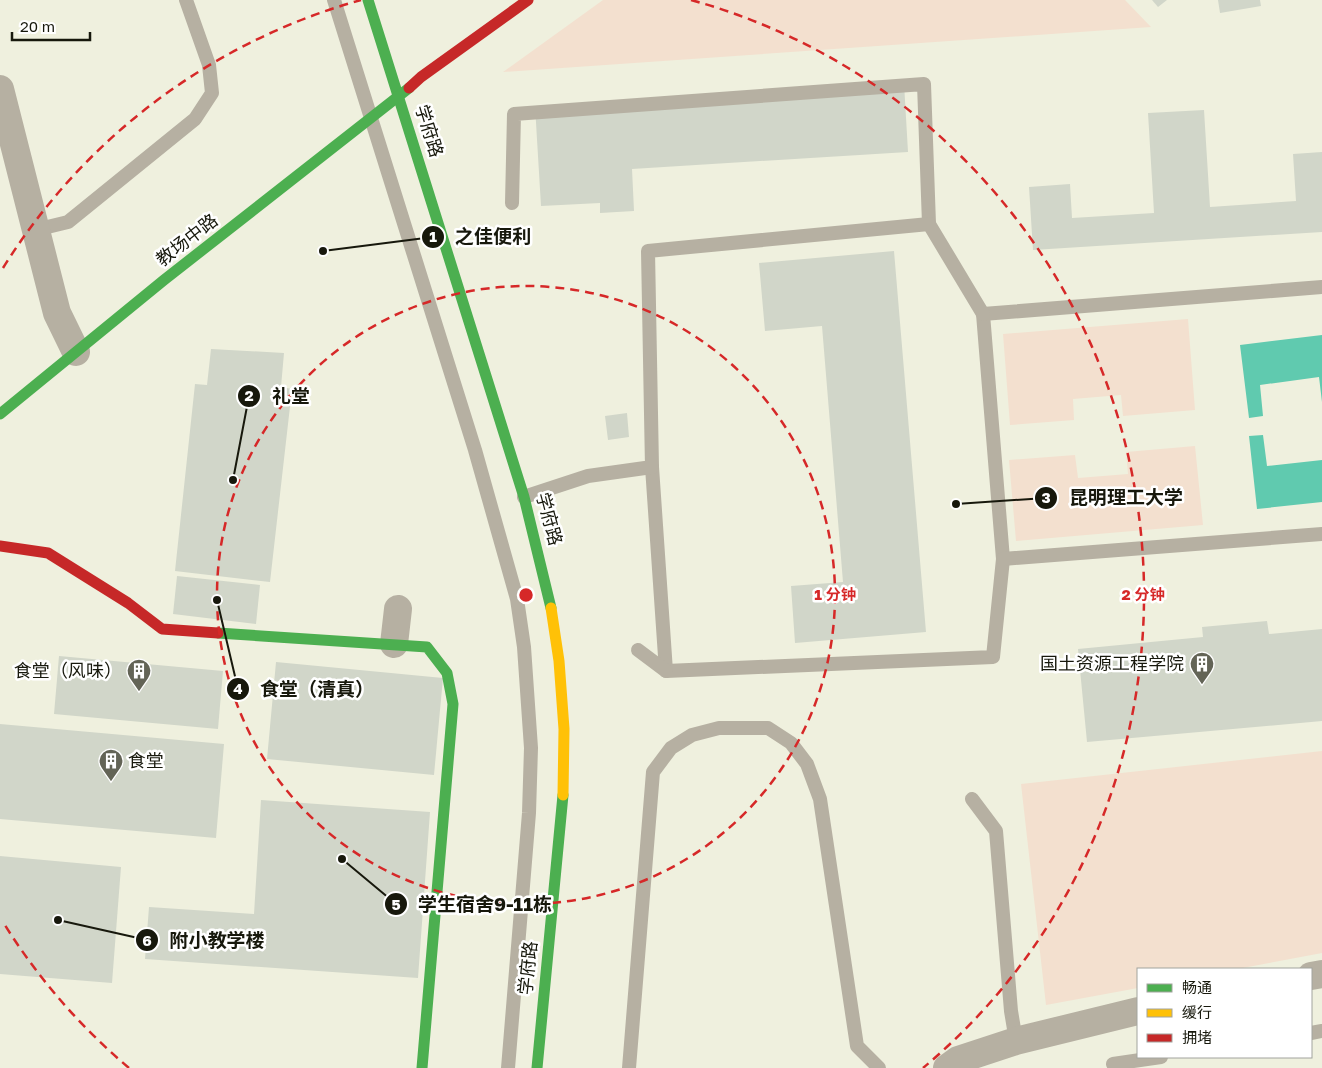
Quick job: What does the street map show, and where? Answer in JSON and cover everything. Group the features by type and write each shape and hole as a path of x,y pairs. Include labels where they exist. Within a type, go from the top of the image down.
{"main road":[{"name":"学府路","path":"368,0 524,497 549,596 559,661 564,729 563,797 537,1068"},
{"name":"教场中路","path":"0,414 164,280 398,98 421,77 528,0"},
{"path":"0,546 48,553 128,603 162,629 427,647 447,673 453,704 422,1068"}],"street":[{"path":"0,89 57,313 76,352"},
{"path":"394,644 398,609"},
{"path":"947,1068 958,1060 1016,1041 1137,1011"}],"lane":[{"path":"35,230 68,222 195,119 212,93 209,65 186,0"},
{"name":"学府路","path":"334,0 472,440 517,599 529,701 531,748 529,813 508,1068"},
{"path":"512,203 514,114 924,84 929,224 984,314 1003,559 993,657 666,671 638,650"},
{"path":"666,671 652,467 648,251 929,224"},
{"path":"984,314 1322,287"},
{"path":"524,497 588,476 652,467"},
{"path":"1003,559 1322,534"},
{"path":"629,1068 653,772 671,748 692,735 719,728 768,728 791,743 807,764 820,799 857,1046 879,1068"},
{"path":"972,799 996,832 1011,1010 1016,1041"},
{"path":"1113,1064 1154,1058"}],"shaded area":[{"path":"603,0 1125,0 1151,27 503,72"},
{"path":"1188,319 1195,410 1123,416 1121,395 1073,399 1074,420 1010,425 1003,334"},
{"path":"1195,446 1203,525 1016,541 1009,460 1075,455 1078,478 1128,474 1126,452"},
{"path":"1322,751 1322,953 1242,968 1137,968 1137,988 1046,1005 1021,784"}],"water":[{"path":"1322,335 1322,402 1319,377 1260,385 1263,416 1249,418 1240,345"},
{"path":"1263,435 1267,466 1322,460 1322,502 1257,509 1249,436"}],"building":[{"path":"1152,0 1167,0 1158,7"},
{"path":"1218,0 1260,0 1261,6 1220,13"},
{"path":"904,83 908,152 632,169 634,211 600,213 600,203 541,206 535,106"},
{"path":"1204,110 1210,207 1296,201 1293,154 1322,152 1322,232 1033,250 1029,187 1070,184 1072,218 1154,213 1148,113"},
{"path":"894,251 926,632 795,643 791,586 843,582 822,326 765,331 759,263"},
{"path":"211,349 284,353 281,387 292,389 270,582 175,571 195,384 207,385"},
{"path":"627,413 629,437 608,440 605,416"},
{"path":"177,576 260,585 256,624 173,614"},
{"name":"国土资源工程学院","path":"1267,621 1269,634 1322,629 1322,721 1087,742 1078,649 1203,637 1202,627"},
{"name":"食堂（风味）","path":"59,656 223,671 218,729 54,714"},
{"path":"276,662 443,678 434,775 267,759"},
{"name":"食堂","path":"0,724 224,744 216,838 0,819"},
{"path":"261,800 430,812 418,978 145,959 149,907 254,914"},
{"path":"0,856 121,867 112,983 0,974"}],"traffic: fast":[{"path":"368,0 524,497 551,608"},
{"path":"0,414 164,280 409,88"},
{"path":"218,633 427,647 447,673 453,704 422,1068"},
{"path":"537,1068 563,795"}],"traffic: slow":[{"path":"551,608 559,661 564,729 563,795"}],"traffic: jam":[{"path":"409,88 421,77 528,0"},
{"path":"0,546 48,553 128,603 162,629 218,633"}],"place":[{"name":"之佳便利","path":"323,251"},
{"name":"礼堂","path":"233,480"},
{"name":"昆明理工大学","path":"956,504"},
{"name":"食堂（清真）","path":"217,600"},
{"name":"国土资源工程学院","path":"1202,685"},
{"name":"食堂（风味）","path":"139,692"},
{"name":"食堂","path":"111,782"},
{"name":"学生宿舍9-11栋","path":"342,859"},
{"name":"附小教学楼","path":"58,920"}]}
